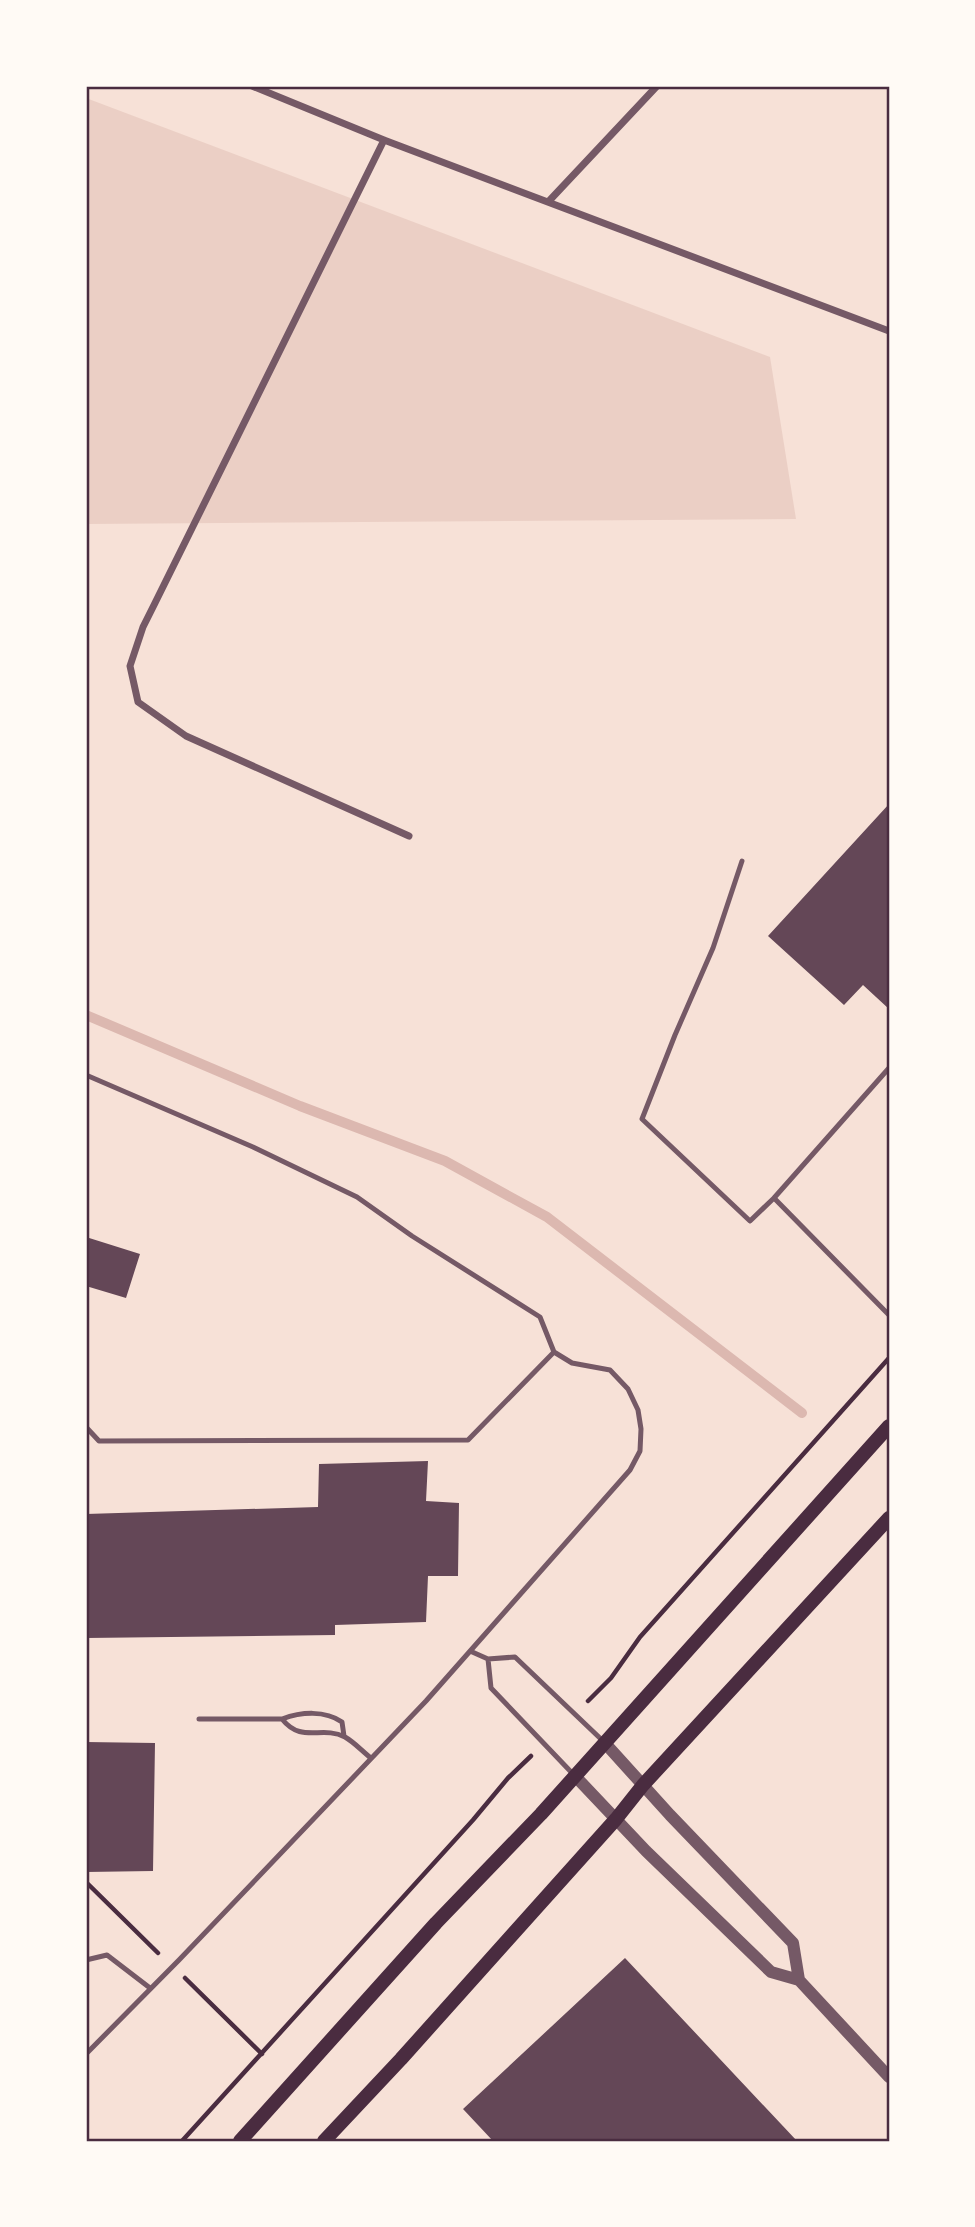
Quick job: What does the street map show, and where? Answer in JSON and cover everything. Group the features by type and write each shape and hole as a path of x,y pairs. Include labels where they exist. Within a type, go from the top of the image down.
{"main road":[{"path":"240,2141 436,1923 575,1776 889,1426"},
{"path":"324,2141 401,2059 643,1785 889,1518"}],"street":[{"path":"252,86 384,140 889,331"},
{"path":"549,201 657,86"},
{"path":"384,140 149,615 130,666 138,702 186,736 410,836"},
{"path":"604,1742 793,1943 799,1980"},
{"path":"575,1776 646,1851 771,1972 799,1980 889,2077"}],"lane":[{"path":"742,861 713,948 642,1119 750,1221 774,1198 889,1068"},
{"path":"86,1075 357,1197 412,1236 540,1317 554,1352 572,1363 610,1370 628,1389 638,1410 640,1451 630,1470 470,1651 371,1758 86,2054"},
{"path":"774,1198 889,1315"},
{"path":"86,1427 99,1441 468,1440 554,1352"},
{"path":"470,1651 488,1659 515,1657 604,1742"},
{"path":"488,1659 491,1688 575,1776"},
{"path":"199,1719 282,1719 297,1714 334,1716 342,1722 344,1736"},
{"path":"282,1719 291,1730 344,1736 371,1758"},
{"path":"86,1960 107,1955 150,1988"}],"path":[{"path":"611,1678 640,1637 889,1358"},
{"path":"182,2141 473,1821 508,1778"}],"shaded area":[{"path":"86,98 770,357 796,519 86,524"}],"building":[{"path":"889,804 889,1009 863,985 844,1005 768,936"},
{"path":"86,1237 140,1254 126,1298 86,1286"},
{"path":"428,1461 426,1501 459,1503 458,1576 428,1576 426,1622 335,1625 335,1635 86,1638 86,1514 318,1507 319,1464"},
{"path":"86,1742 155,1743 153,1871 86,1872"},
{"path":"625,1958 797,2141 493,2141 463,2109"}],"waterway":[{"path":"86,1015 300,1106 445,1161 547,1217 802,1413"}]}
